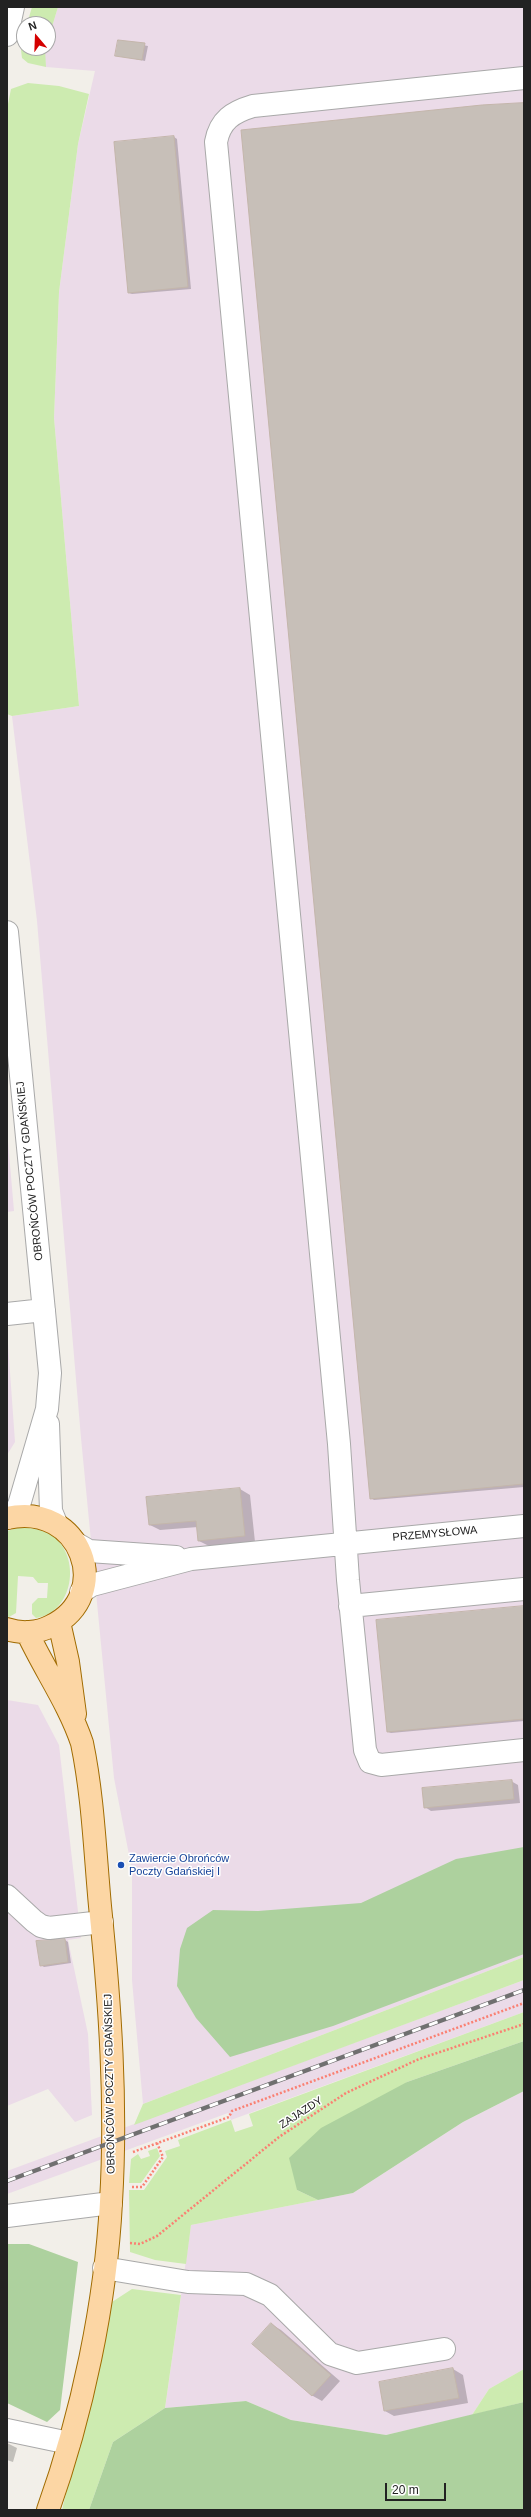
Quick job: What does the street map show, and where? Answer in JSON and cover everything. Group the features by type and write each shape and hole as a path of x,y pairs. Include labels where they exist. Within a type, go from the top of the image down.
{"main road":[{"path":"7,1518 29,1515 56,1523 77,1544 84,1562 85,1576 81,1592 72,1609 59,1622 46,1629 17,1631"},
{"name":"OBROŃCÓW POCZTY GDAŃSKIEJ","path":"48,2510 69,2443 93,2349 108,2238 118,2195 113,2142 112,2050 102,1922 86,1763 76,1725 68,1662 59,1622"},
{"name":"OBROŃCÓW POCZTY GDAŃSKIEJ","path":"17,1631 44,1670 76,1725"}],"street":[{"path":"7,34 14,7"},
{"path":"524,78 253,106 238,111 226,119 218,130 216,142 339,1444 350,1606 365,1750 370,1762 381,1765 524,1750"},
{"name":"OBROŃCÓW POCZTY GDAŃSKIEJ","path":"7,932 50,1373 47,1409 51,1511 56,1523"},
{"path":"7,1314 44,1310"},
{"name":"OBROŃCÓW POCZTY GDAŃSKIEJ","path":"7,1518 15,1512 19,1505 47,1409"},
{"name":"PRZEMYSŁOWA","path":"191,1559 346,1542 524,1526"},
{"path":"77,1544 89,1551 191,1559"},
{"path":"81,1592 92,1585 191,1559"},
{"path":"350,1606 524,1589"},
{"path":"7,1896 41,1926 49,1928 102,1922"},
{"path":"7,2216 118,2195"},
{"path":"104,2268 188,2282 246,2284 270,2295 330,2354 357,2363 444,2349"},
{"path":"7,2430 69,2443"}],"path":[{"path":"127,2153 229,2117 232,2111 524,2003"},
{"name":"ZAJAZDY","path":"108,2238 140,2244 157,2236 279,2137 346,2093 420,2059 524,2024"},
{"path":"118,2195 142,2187 163,2157 157,2143"}],"shaded area":[{"path":"58,7 524,7 524,1957 143,2104 132,1980 132,1870 114,1778 81,1438 37,921 12,716 79,706 54,418 59,292 78,144 95,71 46,67 45,56 56,56 55,16"},
{"path":"7,1130 14,1211 7,1212"},
{"path":"7,1330 15,1442 7,1455"},
{"path":"7,1700 38,1705 59,1745 81,1938 68,1940 88,2034 92,2115 75,2122 48,2089 7,2106"},
{"path":"524,1980 524,2012 231,2120 228,2113 7,2194 7,2171"},
{"path":"524,2091 524,2369 489,2389 472,2415 386,2435 291,2420 246,2401 165,2408 191,2225 353,2193 463,2122"}],"green space":[{"path":"32,7 58,7 55,16 29,16"},
{"path":"22,56 45,56 46,67 28,63"},
{"path":"28,83 59,86 89,94 78,144 59,292 54,418 79,706 12,716 7,714 7,109 11,89"},
{"path":"21,1527 48,1533 59,1542 66,1553 70,1566 70,1580 60,1605 49,1613 36,1618 32,1614 32,1604 38,1598 47,1598 48,1583 38,1583 33,1577 18,1576 16,1613 9,1617 7,1616 7,1531"},
{"path":"524,1847 524,1954 333,2026 230,2057 196,2018 177,1986 180,1949 187,1928 213,1910 258,1911 361,1903 456,1859"},
{"path":"524,1957 524,1980 134,2125 143,2104"},
{"path":"524,2012 524,2041 407,2082 297,2190 318,2200 191,2225 186,2264 155,2260 130,2252 129,2190 144,2190 167,2157 165,2151 180,2146 178,2140 231,2120 235,2132 253,2126 249,2114"},
{"path":"524,2041 524,2091 463,2122 353,2193 318,2200 297,2190 289,2158 321,2128 407,2082"},
{"path":"157,2148 160,2156 141,2183 129,2183 131,2159 138,2154 141,2159 150,2156 148,2151"},
{"path":"7,2244 29,2244 78,2262 60,2410 47,2422 7,2403"},
{"path":"132,2289 181,2295 165,2408 113,2442 89,2510 62,2510 112,2302"},
{"path":"524,2369 524,2402 472,2415 489,2389"},
{"path":"246,2401 291,2420 386,2435 524,2402 524,2510 89,2510 113,2442 165,2408"}],"building":[{"path":"118,40 145,43 142,60 115,56"},
{"path":"524,103 524,1484 370,1499 241,130 482,105"},
{"path":"174,136 188,287 128,293 114,142"},
{"path":"240,1488 245,1536 198,1541 196,1521 149,1525 146,1497"},
{"path":"524,1606 524,1719 387,1732 376,1620"},
{"path":"512,1780 514,1799 424,1808 422,1788"},
{"path":"65,1939 68,1962 40,1966 36,1941"},
{"path":"271,2323 331,2375 312,2396 252,2344"},
{"path":"453,2368 459,2398 384,2411 379,2382"}],"railway":[{"path":"7,2181 524,1990"}],"place":[{"name":"Zawiercie Obrońców Poczty Gdańskiej I","path":"121,1865"}]}
